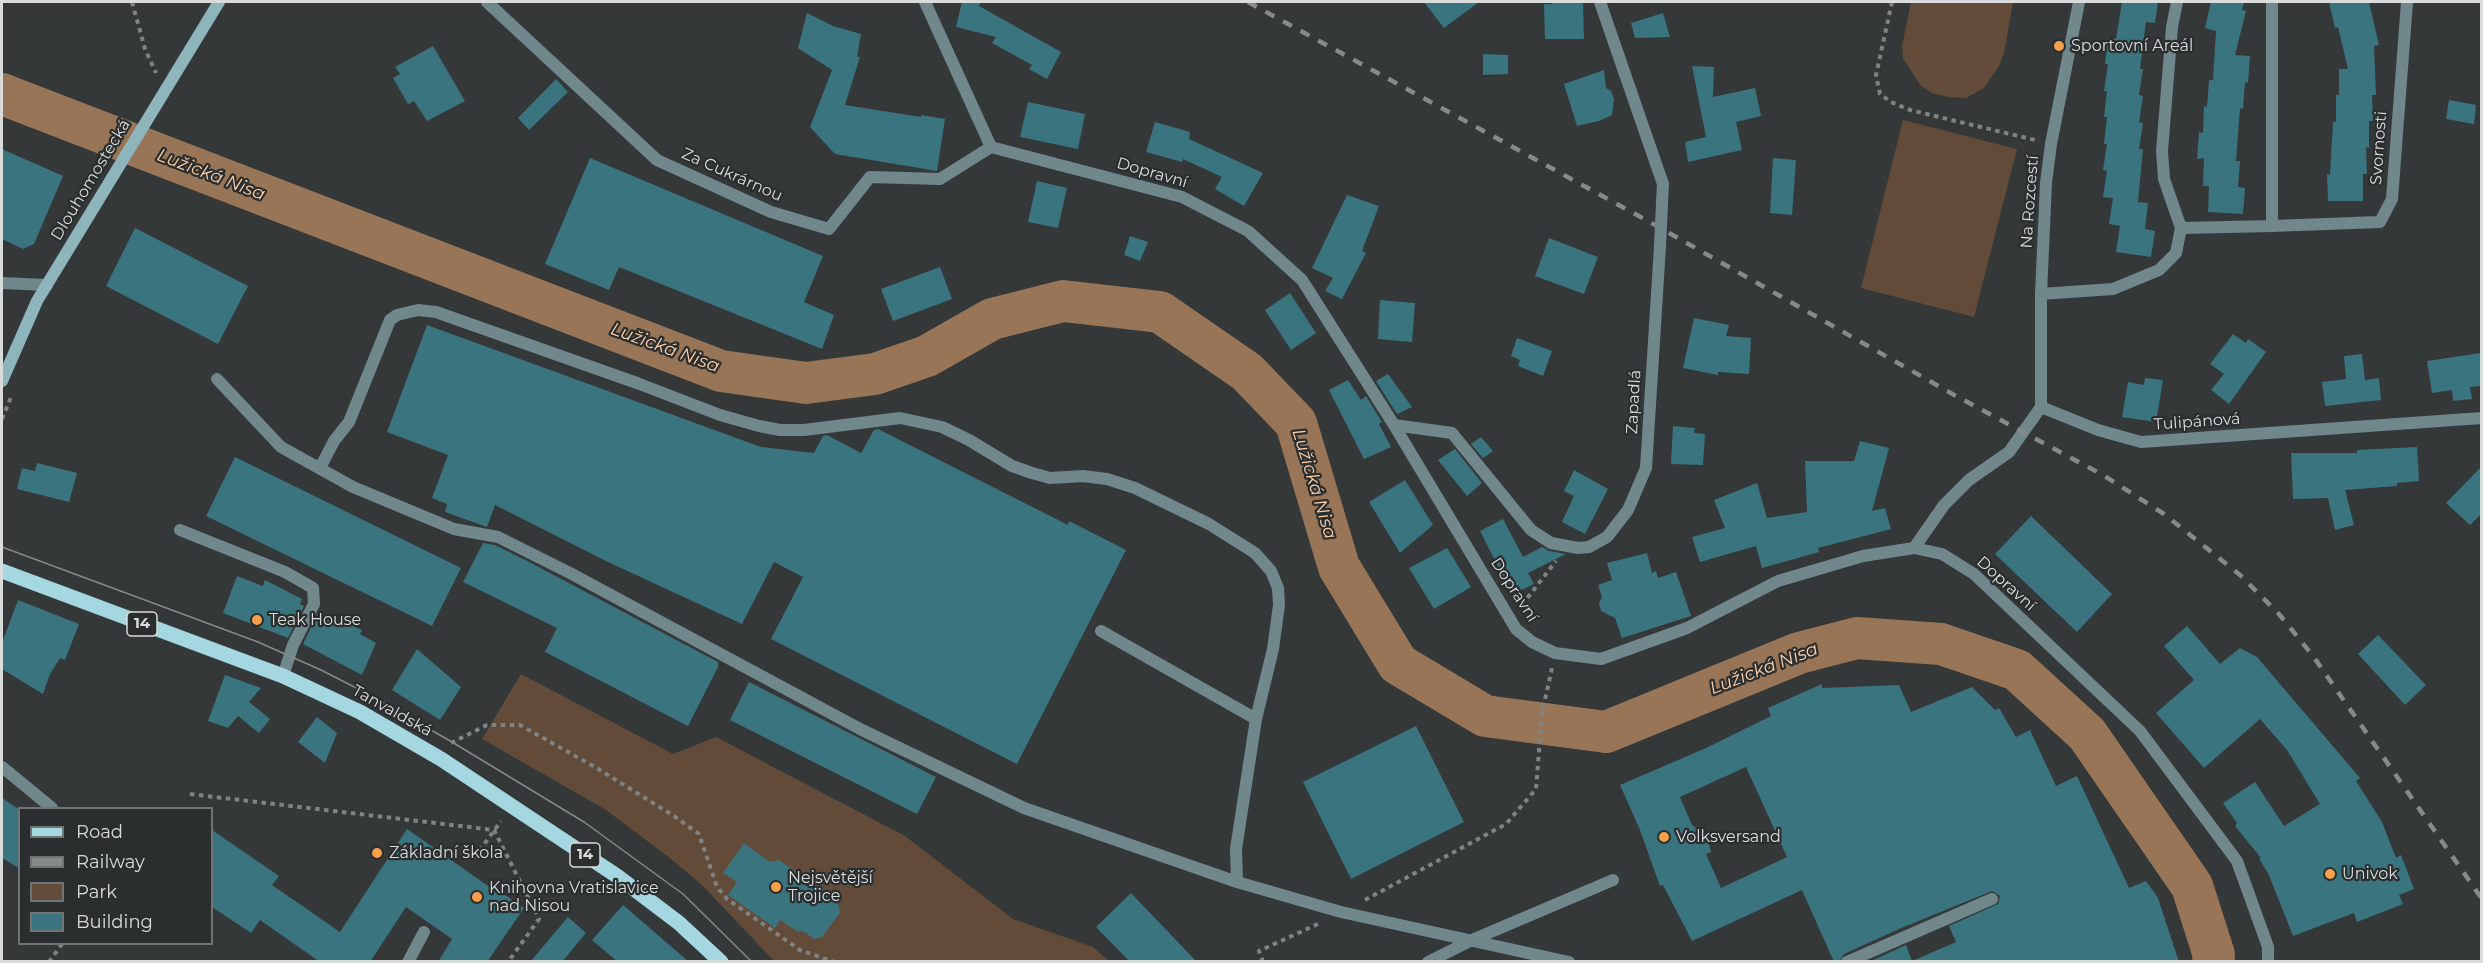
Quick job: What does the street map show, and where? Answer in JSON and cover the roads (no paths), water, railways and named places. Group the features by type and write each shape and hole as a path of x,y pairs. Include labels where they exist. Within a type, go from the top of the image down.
{"main road":[{"name":"Tanvaldská","path":"2,571 283,676 360,712 441,759 617,876 679,923 720,961"}],"street":[{"name":"Dlouhomostecká","path":"2,381 37,301 219,2"},
{"name":"Za Cukrárnou","path":"487,2 657,160 780,215 829,229 870,177 940,179 991,147"},
{"path":"925,2 991,147"},
{"name":"Zapadlá","path":"1394,425 1452,433 1532,530 1551,543 1578,548 1589,547 1607,537 1628,510 1646,468 1663,184 1600,2"},
{"name":"Na Rozcestí","path":"2041,407 2041,294 2046,183 2050,144 2079,2"},
{"path":"2041,294 2113,289 2159,270 2176,254 2181,228 2164,179 2162,151 2172,27 2177,2"},
{"path":"2272,2 2272,226"},
{"name":"Svornosti","path":"2181,228 2380,222 2392,199 2407,2"},
{"name":"Dopravní","path":"991,147 1182,197 1248,231 1302,280 1394,425 1516,629 1532,642 1555,653 1601,659 1687,628 1778,581 1863,556 1914,548 1942,554 1974,574 2140,731 2237,861 2268,947 2268,962"},
{"path":"2,283 47,285"},
{"path":"320,468 334,441 349,422 390,320 397,315 418,310 436,312 720,415 759,426 780,430 804,430 900,418 942,427 1012,466 1032,473 1050,478 1083,476 1107,479 1135,488 1209,524 1255,554 1271,571 1278,588 1280,605 1273,649 1256,719 1236,849 1237,882"},
{"path":"217,378 281,447 353,487 454,529 498,537 580,578 862,730 1024,808 1237,882 1341,912 1569,962"},
{"path":"1914,548 1944,505 1969,480 2009,452 2041,407"},
{"name":"Tulipánová","path":"2041,407 2098,430 2141,442 2481,418"},
{"path":"180,530 285,572 313,588 314,604 293,645 283,676"},
{"path":"1101,631 1256,719"},
{"path":"2,767 51,807"},
{"path":"1428,962 1472,940 1613,880"},
{"path":"1847,962 1992,899"},
{"path":"408,962 424,932"}],"waterway":[{"name":"Lužická Nisa","path":"2,94 721,371 806,383 875,374 927,356 992,319 1063,301 1160,312 1247,372 1296,423 1339,567 1398,664 1485,716 1606,732 1799,653 1857,638 1941,644 2017,670 2087,734 2192,886 2214,955 2213,962"}],"tram line":[{"path":"2,547 258,642 370,695 584,822 683,894 752,962"}],"railway":[{"path":"1248,2 1648,221 1956,396 2103,475 2164,514 2240,575 2279,614 2313,656 2482,899"}],"place":[{"name":"Sportovní Areál","path":"2059,46"},
{"name":"Teak House","path":"257,620"},
{"name":"Volksversand","path":"1664,837"},
{"name":"Základní škola","path":"377,853"},
{"name":"Univok","path":"2330,874"},
{"name":"Nejsvětější Trojice","path":"776,887"},
{"name":"Knihovna Vratislavice nad Nisou","path":"477,897"}]}
